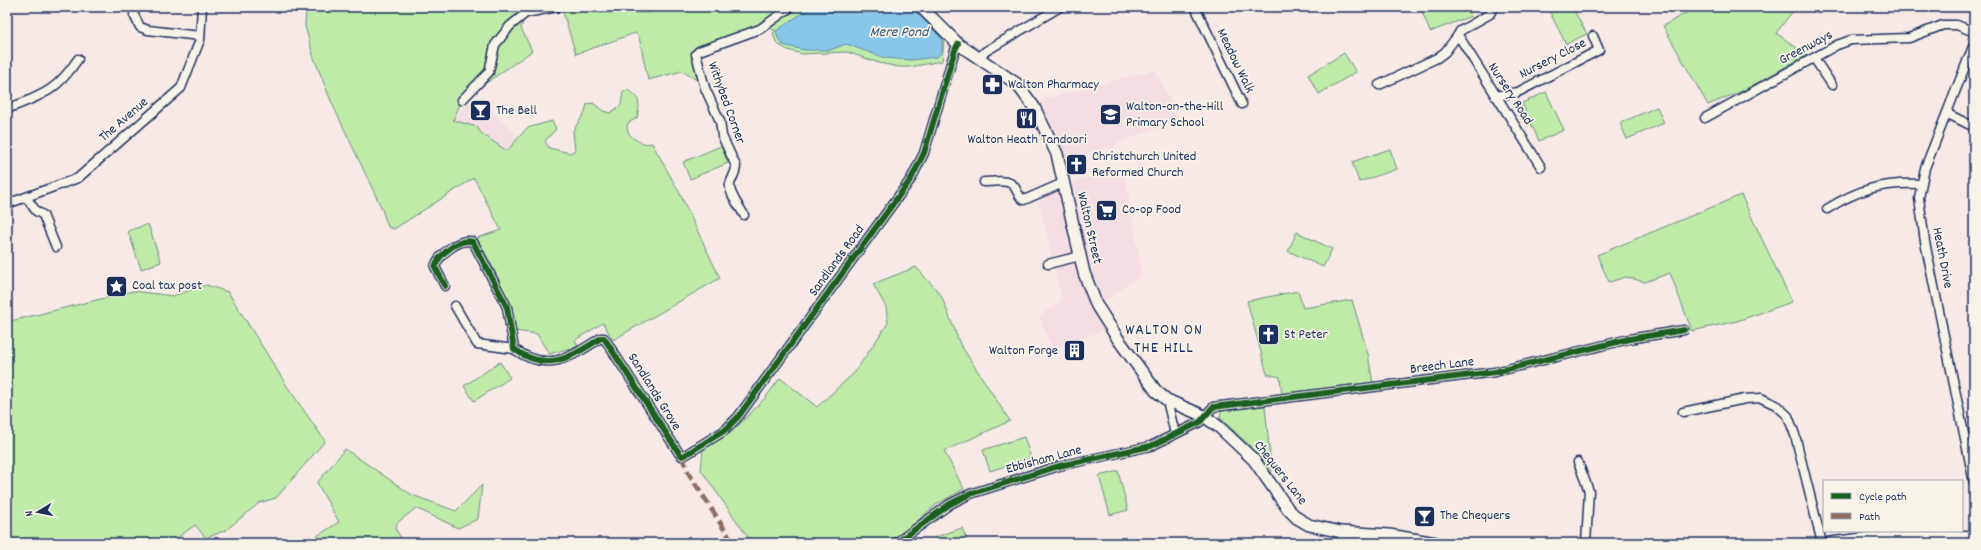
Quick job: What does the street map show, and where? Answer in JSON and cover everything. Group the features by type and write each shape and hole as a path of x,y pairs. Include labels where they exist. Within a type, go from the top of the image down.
{"main road":[{"name":"Walton Street","path":"921,7 958,44 1017,84 1034,107 1058,154 1063,183 1080,256 1086,279 1097,306 1118,339 1156,391 1167,400 1204,416"},
{"name":"Chequers Lane","path":"1204,416 1219,427 1254,460 1288,509 1297,518 1309,525 1342,538 1389,535 1436,543"},
{"path":"1830,543 1903,534 1974,537"}],"street":[{"name":"The Avenue","path":"7,204 78,178 181,88 200,36 202,7"},
{"path":"462,100 489,72 496,45 510,26 526,13 557,7"},
{"path":"594,7 650,7"},
{"name":"Withybed Corner","path":"744,215 730,190 730,184 736,171 736,166 722,136 720,121 706,92 696,59 696,54 699,51 760,29 791,7"},
{"path":"978,58 986,51 1060,7"},
{"name":"Meadow Walk","path":"1195,7 1242,104"},
{"path":"1379,85 1437,58 1445,52 1460,31 1490,14 1493,7"},
{"path":"134,15 140,27 148,30 200,36"},
{"name":"Greenways","path":"1705,118 1837,45 1851,40 1909,38 1943,25 1958,25 1974,32"},
{"name":"Nursery Road","path":"1458,35 1541,167"},
{"name":"Nursery Close","path":"1495,96 1518,92 1599,50 1592,36"},
{"name":"Sandlands Road","path":"682,456 724,431 738,417 911,179 924,153 958,44"},
{"name":"Heath Drive","path":"1974,44 1948,114 1925,168 1921,184 1920,198 1921,216 1974,483"},
{"path":"1814,58 1832,85"},
{"path":"7,109 50,92 69,73 78,59"},
{"path":"1948,114 1974,127"},
{"path":"984,182 1008,182 1013,185 1019,198 1024,200 1063,183"},
{"path":"1826,209 1844,198 1879,185 1894,183 1921,184"},
{"path":"26,197 36,211 43,215 56,247"},
{"path":"445,286 435,267 436,262 446,251 466,240 472,242 476,245 507,307 514,349 477,344 455,306"},
{"path":"1048,264 1080,256"},
{"name":"Breech Lane","path":"1204,416 1213,407 1503,370 1628,339 1684,330"},
{"name":"Sandlands Grove","path":"514,349 526,358 536,361 556,361 581,351 601,338 606,339 679,454 682,456"},
{"path":"1683,412 1745,399 1761,398 1776,405 1788,416 1795,435 1822,543"},
{"path":"1167,400 1175,434"},
{"name":"Ebbisham Lane","path":"896,543 950,504 970,494 1059,466 1151,446 1200,422 1204,416"},
{"path":"1578,462 1589,491 1586,543"}],"shaded area":[{"name":"Walton-on-the-Hill Primary School","path":"1155,70 1179,120 1119,142 1115,147 1063,158 1058,141 1037,102"},
{"path":"475,96 520,138 507,151 481,133 477,127 453,120"},
{"path":"1124,170 1142,274 1097,306 1111,327 1053,349 1039,317 1062,300 1039,203 1063,183"}],"green space":[{"path":"306,7 557,7 526,13 521,28 532,51 462,100 453,120 477,127 481,133 507,151 527,128 552,121 556,129 545,141 549,148 570,153 575,150 573,131 585,112 587,104 593,103 603,111 610,113 621,105 623,92 628,90 636,96 639,105 637,118 628,123 628,132 638,141 643,143 652,143 679,192 720,278 613,340 603,323 575,340 578,346 549,354 537,334 515,331 505,294 477,238 501,230 474,178 394,229 388,227 382,209 331,101 314,58 305,26"},
{"path":"565,7 914,7 944,41 942,61 910,67 899,67 879,63 847,52 802,54 788,50 777,44 773,34 775,30 759,26 702,47 691,56 700,82 682,71 648,80 639,37 635,33 576,54 562,9"},
{"path":"1432,7 1468,7 1471,16 1430,32 1422,11"},
{"path":"1547,7 1572,7 1587,34 1566,44"},
{"path":"1697,7 1796,7 1776,33 1807,55 1744,90 1708,105 1663,26"},
{"path":"1344,53 1356,72 1319,94 1308,75"},
{"path":"1546,92 1564,130 1539,141 1522,103"},
{"path":"1657,107 1664,123 1627,139 1620,123"},
{"path":"721,146 728,163 690,179 683,162"},
{"path":"1390,149 1397,169 1359,182 1352,162"},
{"path":"1741,195 1792,302 1737,321 1692,331 1670,273 1645,282 1626,277 1609,282 1597,255"},
{"path":"148,224 161,262 141,269 128,231"},
{"path":"1297,232 1332,249 1323,267 1288,251"},
{"path":"916,267 941,295 960,344 1010,421 944,451 964,489 937,504 908,529 887,543 752,543 701,470 703,449 732,432 766,397 780,378 817,407 855,372 888,323 886,307 873,284"},
{"path":"206,285 228,292 287,386 325,441 276,498 259,503 226,530 206,538 195,525 173,541 173,543 7,543 7,322 133,291 173,296"},
{"path":"1298,291 1303,308 1352,300 1368,354 1373,384 1282,396 1280,377 1267,374 1247,301"},
{"path":"500,362 510,378 474,401 464,386"},
{"path":"1265,406 1272,476 1248,444 1220,418 1221,411"},
{"path":"1024,437 1031,458 990,471 983,450"},
{"path":"345,449 412,495 456,511 482,485 478,519 458,528 416,508 397,523 396,530 404,543 306,543 339,522 317,483"},
{"path":"1118,471 1128,510 1110,515 1099,476"},
{"path":"962,528 968,543 938,543 936,537"},
{"path":"1904,539 1933,543 1876,543"}],"water":[{"name":"Mere Pond","path":"811,7 912,7 942,39 942,51 937,57 911,60 885,58 846,44 830,50 804,50 783,45 778,38 776,31"}],"marked path":[{"path":"682,456 688,472 733,543"}],"cycle path":[{"path":"445,286 435,267 440,257 450,248 462,242 473,242 507,307 514,349 537,360 558,360 569,357 601,338 604,338 679,453 682,456 685,455 724,431 738,417 911,179 924,153 958,44"},
{"path":"896,543 950,504 970,494 1059,466 1151,446 1200,422 1213,407 1495,372 1629,339 1684,330"}],"place":[{"name":"Walton Pharmacy","path":"993,85"},
{"name":"The Bell","path":"480,111"},
{"name":"Walton-on-the-Hill Primary School","path":"1111,115"},
{"name":"Walton Heath Tandoori","path":"1027,118"},
{"name":"Christchurch United Reformed Church","path":"1076,165"},
{"name":"Co-op Food","path":"1107,210"},
{"name":"Coal tax post","path":"117,286"},
{"name":"St Peter","path":"1269,335"},
{"name":"Walton Forge","path":"1074,351"},
{"name":"The Chequers","path":"1425,516"}],"district":[{"name":"WALTON ON THE HILL","path":"1164,339"}]}
